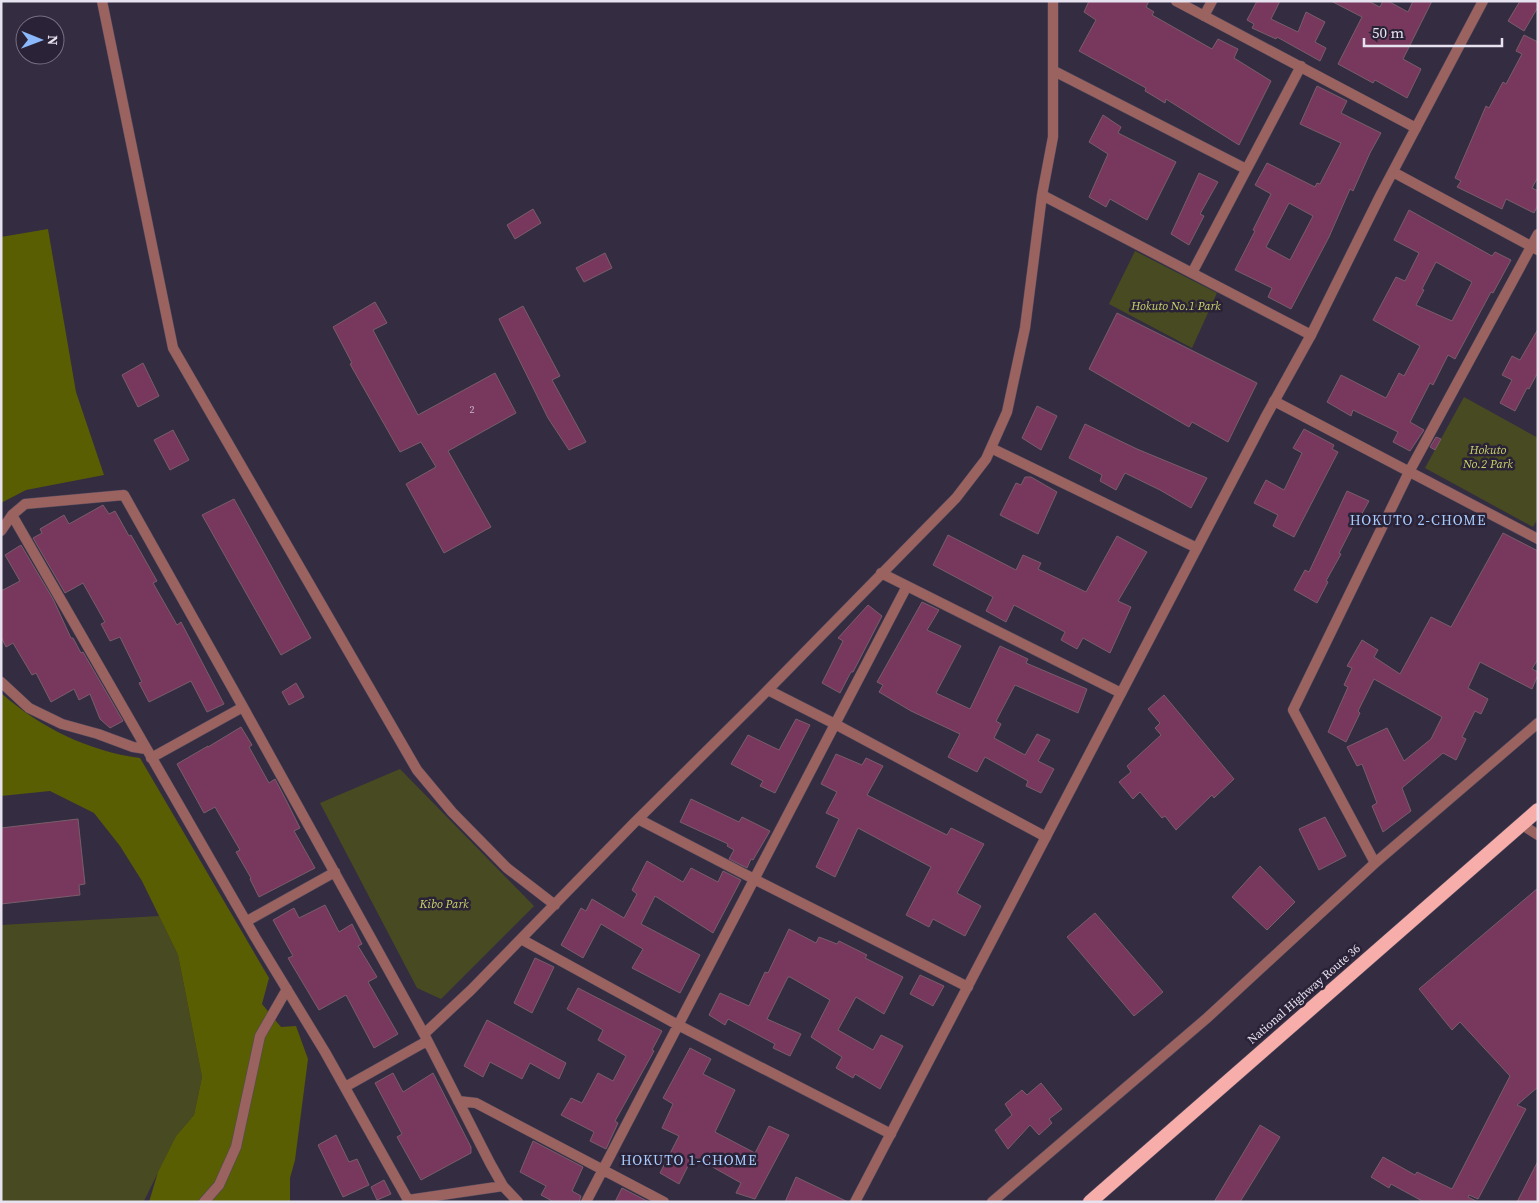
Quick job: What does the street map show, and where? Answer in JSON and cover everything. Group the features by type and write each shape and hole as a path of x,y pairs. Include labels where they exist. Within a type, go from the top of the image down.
{"highway":[{"name":"National Highway Route 36","path":"1090,1202 1538,810"}],"street":[{"path":"102,1 173,348 417,770 452,812 508,868 555,905"},
{"path":"345,1087 425,1038 638,819 768,690 956,498 986,459 1007,412 1023,337 1042,196 1053,137 1053,1"},
{"path":"1176,1 1416,128"},
{"path":"1204,16 1212,1"},
{"path":"855,1202 1274,401 1311,334 1483,1"},
{"path":"1192,272 1301,66"},
{"path":"1054,71 1246,169"},
{"path":"1394,172 1535,248"},
{"path":"1042,196 1311,334"},
{"path":"1375,863 1293,710 1409,472 1535,248 1538,234"},
{"path":"1274,401 1537,538"},
{"path":"991,448 1197,548"},
{"path":"1,531 12,515 25,504 124,495 335,872 503,1186 518,1202"},
{"path":"12,515 345,1087 408,1200 503,1186"},
{"path":"881,574 1121,693"},
{"path":"586,1202 907,586"},
{"path":"1,682 30,708 62,724 98,734 149,753 243,707"},
{"path":"768,690 1046,837"},
{"path":"992,1202 1207,1018 1375,863 1538,722"},
{"path":"638,819 968,987"},
{"path":"1521,824 1538,835"},
{"path":"247,921 335,872"},
{"path":"520,939 678,1025 891,1134"},
{"path":"204,1202 218,1185 236,1147 260,1036 287,989"},
{"path":"458,1100 476,1103 664,1202"}],"green space":[{"name":"Hokuto No.1 Park","path":"1135,251 1217,293 1192,348 1109,304"},
{"name":"Hokuto No.2 Park","path":"1464,397 1538,438 1538,518 1533,527 1425,468"},
{"name":"Kibo Park","path":"400,769 534,906 441,999 417,988 320,803"},
{"path":"159,916 178,955 202,1077 194,1115 176,1136 144,1201 1,1202 1,925"}],"shaded area":[{"path":"48,229 76,392 104,475 26,490 1,503 1,237"},
{"path":"1,693 32,717 66,736 102,750 140,758 269,978 262,1004 281,1027 296,1026 308,1059 295,1160 290,1178 290,1202 149,1202 158,1172 176,1136 194,1115 202,1077 178,955 142,881 120,846 94,813 50,791 1,796"}],"building":[{"path":"1089,1 1149,1 1146,7 1154,12 1152,15 1212,49 1218,39 1238,49 1234,58 1271,81 1239,145 1166,99 1165,103 1145,91 1146,88 1079,51 1096,20 1084,12"},
{"path":"1257,1 1280,1 1271,19 1298,32 1306,12 1325,22 1315,42 1326,48 1320,61 1277,37 1276,39 1252,28 1254,24 1247,20"},
{"path":"1331,1 1368,1 1380,7 1383,1 1388,1 1408,12 1413,1 1432,1 1403,59 1421,69 1407,98 1375,80 1373,83 1338,64 1362,17"},
{"path":"1520,1 1538,1 1538,7 1524,31 1508,21"},
{"path":"1524,35 1538,42 1538,177 1532,188 1538,191 1538,205 1534,213 1506,199 1502,209 1457,187 1461,181 1455,178 1486,106 1489,108 1503,82 1506,84 1522,54 1516,51"},
{"path":"1317,86 1347,101 1341,113 1381,133 1353,191 1350,189 1329,237 1291,309 1268,297 1272,288 1235,270 1271,194 1255,185 1267,163 1315,187 1317,183 1320,184 1341,143 1300,124","holes":["1289,203 1313,216 1290,260 1266,247"]},
{"path":"1103,115 1121,127 1118,133 1176,162 1147,220 1110,199 1106,207 1089,197 1108,154 1089,142"},
{"path":"1199,173 1218,182 1200,214 1204,216 1189,245 1171,234"},
{"path":"533,209 541,223 515,239 507,225"},
{"path":"1409,210 1492,256 1495,252 1511,260 1493,293 1491,292 1455,359 1448,355 1433,385 1430,383 1410,422 1424,430 1410,451 1393,442 1398,432 1353,410 1351,416 1327,402 1341,375 1386,398 1399,373 1404,376 1420,346 1373,320 1396,277 1405,281 1419,253 1394,240","holes":["1436,262 1472,282 1452,321 1416,305"]},
{"path":"605,253 612,268 584,282 576,268"},
{"path":"375,302 387,323 373,330 418,415 495,373 516,413 448,451 491,527 444,553 406,484 436,467 421,442 400,452 350,364 352,363 333,327"},
{"path":"523,306 560,376 552,380 586,442 569,450 548,418 499,319"},
{"path":"1117,313 1257,383 1228,442 1192,422 1189,427 1089,369"},
{"path":"1538,329 1538,372 1515,411 1500,403 1512,380 1502,375 1512,356 1520,360"},
{"path":"143,363 159,396 138,407 122,375"},
{"path":"1037,406 1057,416 1041,450 1022,438"},
{"path":"1085,424 1137,449 1207,478 1191,508 1125,473 1116,490 1100,481 1102,475 1069,458"},
{"path":"1304,429 1334,445 1332,449 1338,452 1294,537 1273,526 1278,515 1254,503 1266,480 1284,490 1302,453 1293,448"},
{"path":"173,430 189,460 170,470 154,440"},
{"path":"1436,437 1441,439 1435,450 1430,447"},
{"path":"1025,477 1031,477 1057,492 1038,534 1000,515 1016,483 1021,485"},
{"path":"1347,491 1369,501 1360,517 1358,516 1339,553 1341,554 1326,581 1328,582 1317,603 1294,590 1305,570 1309,572"},
{"path":"234,499 311,638 281,655 202,515"},
{"path":"103,505 109,514 115,511 129,536 131,535 157,581 153,583 177,625 181,622 224,704 207,712 191,681 149,702 139,683 142,682 120,637 110,641 101,624 105,622 83,583 65,593 33,538 42,533 40,529 64,515 69,524"},
{"path":"1503,533 1538,551 1538,659 1532,669 1538,672 1538,675 1532,689 1480,662 1468,688 1488,699 1481,714 1475,711 1462,737 1466,739 1456,760 1443,753 1402,788 1411,811 1383,832 1372,806 1377,803 1362,764 1357,766 1347,747 1387,728 1404,761 1431,739 1442,717 1374,679 1358,711 1360,713 1346,742 1328,732 1348,687 1344,685 1352,668 1347,666 1362,640 1378,650 1374,657 1400,674 1431,617 1451,627"},
{"path":"948,535 1016,570 1023,555 1041,563 1038,569 1086,592 1117,536 1147,552 1118,601 1131,607 1110,653 1083,638 1077,649 1061,640 1065,632 1014,605 1006,622 986,611 993,597 933,565"},
{"path":"21,545 53,599 71,638 73,638 81,653 83,652 123,721 110,728 100,719 90,694 79,700 74,689 51,702 36,673 32,675 13,643 6,647 1,637 1,591 20,581 5,555"},
{"path":"922,602 939,610 927,630 961,646 936,693 970,709 1000,646 1028,659 1026,663 1087,689 1078,713 1015,685 996,721 1001,724 994,738 1025,755 1037,734 1050,740 1038,761 1054,769 1041,793 1026,786 1028,781 985,757 977,772 948,757 960,734 911,711 879,692 883,685 877,682"},
{"path":"868,605 882,616 840,693 822,683 843,641 838,638"},
{"path":"296,683 304,697 289,705 282,692"},
{"path":"1164,695 1234,779 1214,798 1212,795 1176,830 1165,816 1162,818 1140,792 1133,799 1119,782 1131,772 1127,766 1161,735 1155,728 1160,723 1148,709"},
{"path":"796,719 810,725 775,793 760,786 763,781 731,764 748,735 779,750"},
{"path":"241,727 252,745 249,747 269,783 275,779 285,798 300,828 294,831 315,868 259,897 251,878 236,852 240,850 215,807 204,813 177,764"},
{"path":"836,754 862,765 866,758 883,766 867,795 947,835 951,828 984,844 957,893 981,906 965,936 933,919 929,927 906,915 931,867 858,828 835,877 816,867 839,819 826,813 837,792 821,784"},
{"path":"691,799 739,822 742,817 770,831 747,868 729,859 734,850 727,846 728,844 680,822"},
{"path":"1325,817 1346,856 1319,870 1299,829"},
{"path":"78,819 85,884 79,885 80,895 1,904 1,828"},
{"path":"647,861 683,882 691,868 718,882 723,871 741,880 713,933 655,896 641,924 700,955 680,993 632,968 643,949 601,924 583,958 561,945 581,908 586,911 592,899 624,918 637,894 632,890"},
{"path":"1260,866 1295,902 1267,930 1232,897"},
{"path":"1538,888 1538,1087 1517,1105 1526,1109 1478,1199 1469,1195 1468,1197 1478,1202 1424,1202 1391,1184 1389,1188 1371,1177 1383,1157 1415,1175 1417,1172 1452,1189 1510,1076 1460,1022 1452,1030 1419,989"},
{"path":"325,905 339,932 352,924 362,944 358,946 377,977 368,982 398,1034 374,1048 346,995 319,1010 288,958 293,956 273,920 294,908 299,918"},
{"path":"1095,913 1163,992 1134,1016 1067,937"},
{"path":"789,929 816,943 819,937 837,944 839,941 867,955 865,958 903,977 884,1014 856,997 838,1030 873,1050 881,1035 903,1046 880,1089 855,1074 853,1078 836,1068 842,1057 811,1037 830,1000 790,977 788,977 767,1019 801,1034 790,1056 773,1048 775,1044 728,1019 725,1025 709,1015 720,993 749,1006 765,972 768,973"},
{"path":"535,958 554,967 532,1013 514,1003"},
{"path":"920,975 944,986 933,1006 910,994"},
{"path":"578,988 662,1031 652,1050 654,1051 615,1121 618,1123 606,1149 590,1141 594,1132 561,1115 571,1098 582,1103 598,1073 613,1081 626,1056 598,1040 603,1030 567,1009"},
{"path":"487,1020 566,1063 559,1079 530,1063 522,1079 490,1062 483,1077 464,1066"},
{"path":"690,1048 711,1059 703,1074 735,1090 715,1132 755,1153 769,1126 789,1135 755,1199 736,1193 741,1183 693,1156 679,1184 660,1173 679,1136 662,1128 673,1104 663,1098"},
{"path":"393,1073 403,1092 433,1073 471,1147 471,1153 421,1180 397,1137 402,1134 375,1083"},
{"path":"1041,1083 1062,1109 1049,1119 1052,1123 1039,1135 1030,1125 1008,1149 995,1130 1012,1115 1005,1104 1022,1090 1027,1095"},
{"path":"1260,1125 1280,1137 1240,1202 1214,1202"},
{"path":"336,1135 349,1162 357,1159 369,1185 343,1197 318,1145"},
{"path":"533,1141 583,1167 572,1191 581,1196 579,1202 554,1202 541,1195 546,1186 520,1172"},
{"path":"1538,1161 1538,1202 1517,1202"},
{"path":"796,1177 848,1202 785,1202"},
{"path":"384,1180 391,1194 377,1200 371,1187"},
{"path":"622,1188 649,1202 615,1202"}],"district":[{"name":"HOKUTO 2-CHOME","path":"1418,520"},
{"name":"HOKUTO 1-CHOME","path":"689,1160"}]}
